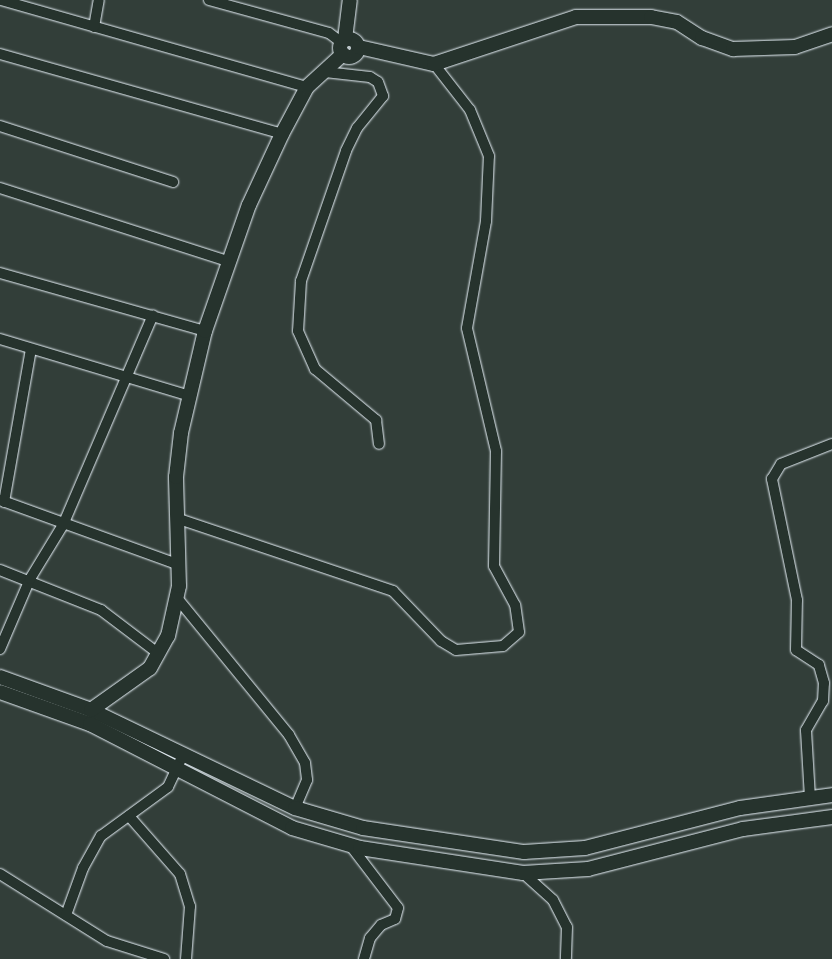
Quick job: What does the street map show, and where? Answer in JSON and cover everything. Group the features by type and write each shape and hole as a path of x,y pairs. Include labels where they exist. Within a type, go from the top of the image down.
{"street":[{"path":"1,0 307,87"},
{"path":"94,27 99,0"},
{"path":"209,0 329,33 355,55 359,47 434,64 576,17 651,17 677,22 702,38 733,49 795,47 832,34"},
{"path":"91,710 150,668 159,654 177,598 179,519 176,477 187,395 205,331 227,261 282,134 307,87 326,72 343,45 350,0"},
{"path":"0,54 282,134"},
{"path":"179,519 393,591 440,641 456,650 503,646 519,632 515,605 494,566 496,451 467,328 486,221 489,156 470,110 434,64"},
{"path":"326,72 370,77 384,96 357,128 346,151 301,281 298,331 315,369 376,420 379,444"},
{"path":"0,126 173,182"},
{"path":"0,188 227,261"},
{"path":"0,273 205,331"},
{"path":"0,649 30,579 63,526 125,376 153,315"},
{"path":"0,339 187,395"},
{"path":"31,349 2,501 63,526 177,564"},
{"path":"810,798 806,730 823,701 824,683 819,665 796,650 797,600 772,479 781,464 832,444"},
{"path":"0,570 30,579 102,610 159,654"},
{"path":"177,598 289,735 304,762 307,780 295,808"},
{"path":"0,677 91,710 295,808 363,828 524,852 585,848 740,808 832,795"},
{"path":"0,692 90,724 292,828 350,845 523,873 588,869 743,829 832,817"},
{"path":"66,915 92,850 111,827 168,787 178,770 183,755"},
{"path":"246,805 252,789"},
{"path":"129,816 180,874 190,906 186,959"},
{"path":"681,823 687,844"},
{"path":"350,845 398,908 396,919 381,925 370,938 364,959"},
{"path":"523,873 552,900 567,926 566,959"},
{"path":"0,874 107,941 164,959"}]}
